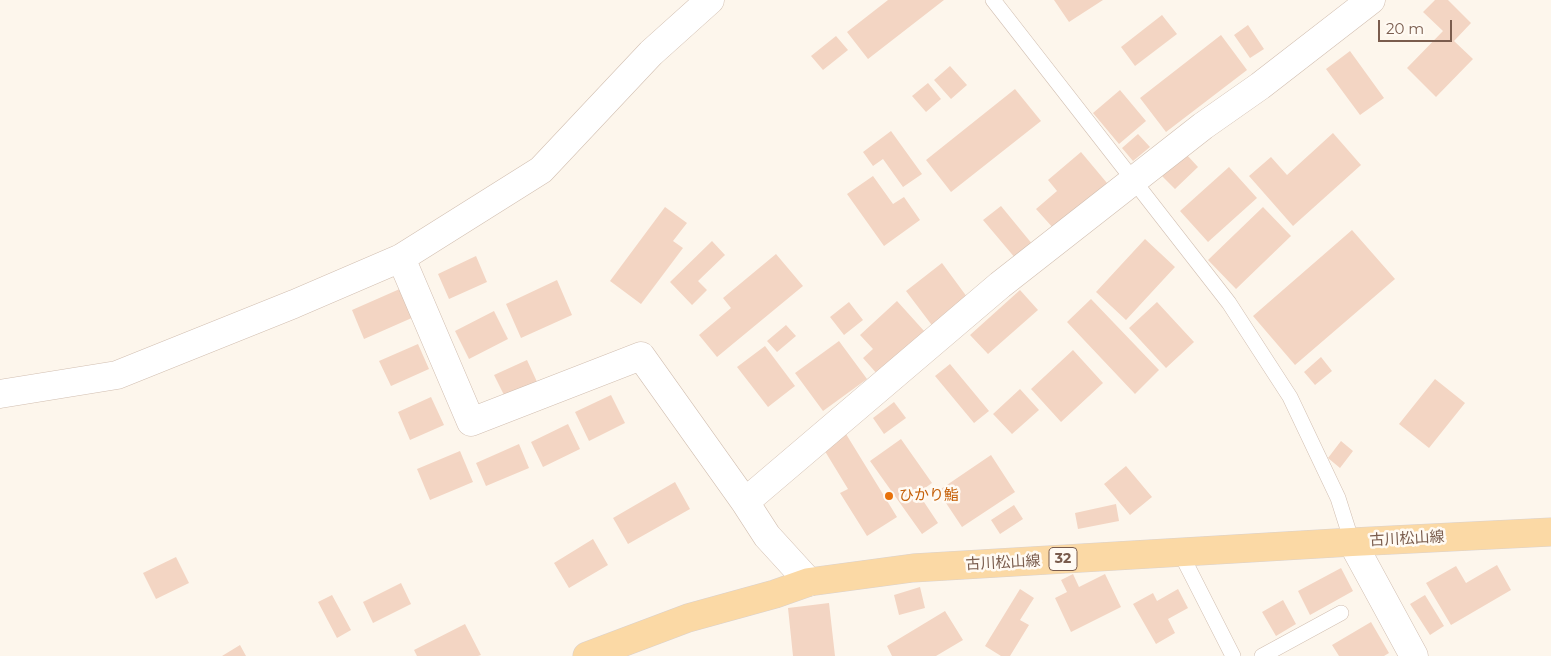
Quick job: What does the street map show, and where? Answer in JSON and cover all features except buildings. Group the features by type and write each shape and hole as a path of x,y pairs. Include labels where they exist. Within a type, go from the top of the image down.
{"main road":[{"name":"古川松山線","path":"587,656 688,618 776,594 809,582 913,568 1551,532"}],"street":[{"path":"0,394 117,375 294,304 401,258 541,170 651,53 710,0"},
{"path":"745,502 1000,285 1203,126 1260,86 1370,0"},
{"path":"401,258 471,422 641,356 767,536 809,582"},
{"path":"1352,542 1414,656"}],"lane":[{"path":"992,0 1229,302 1290,398 1338,498 1352,542"},
{"path":"1180,552 1233,656"},
{"path":"1262,656 1342,613"}],"place":[{"name":"ひかり鮨","path":"889,496"}]}
